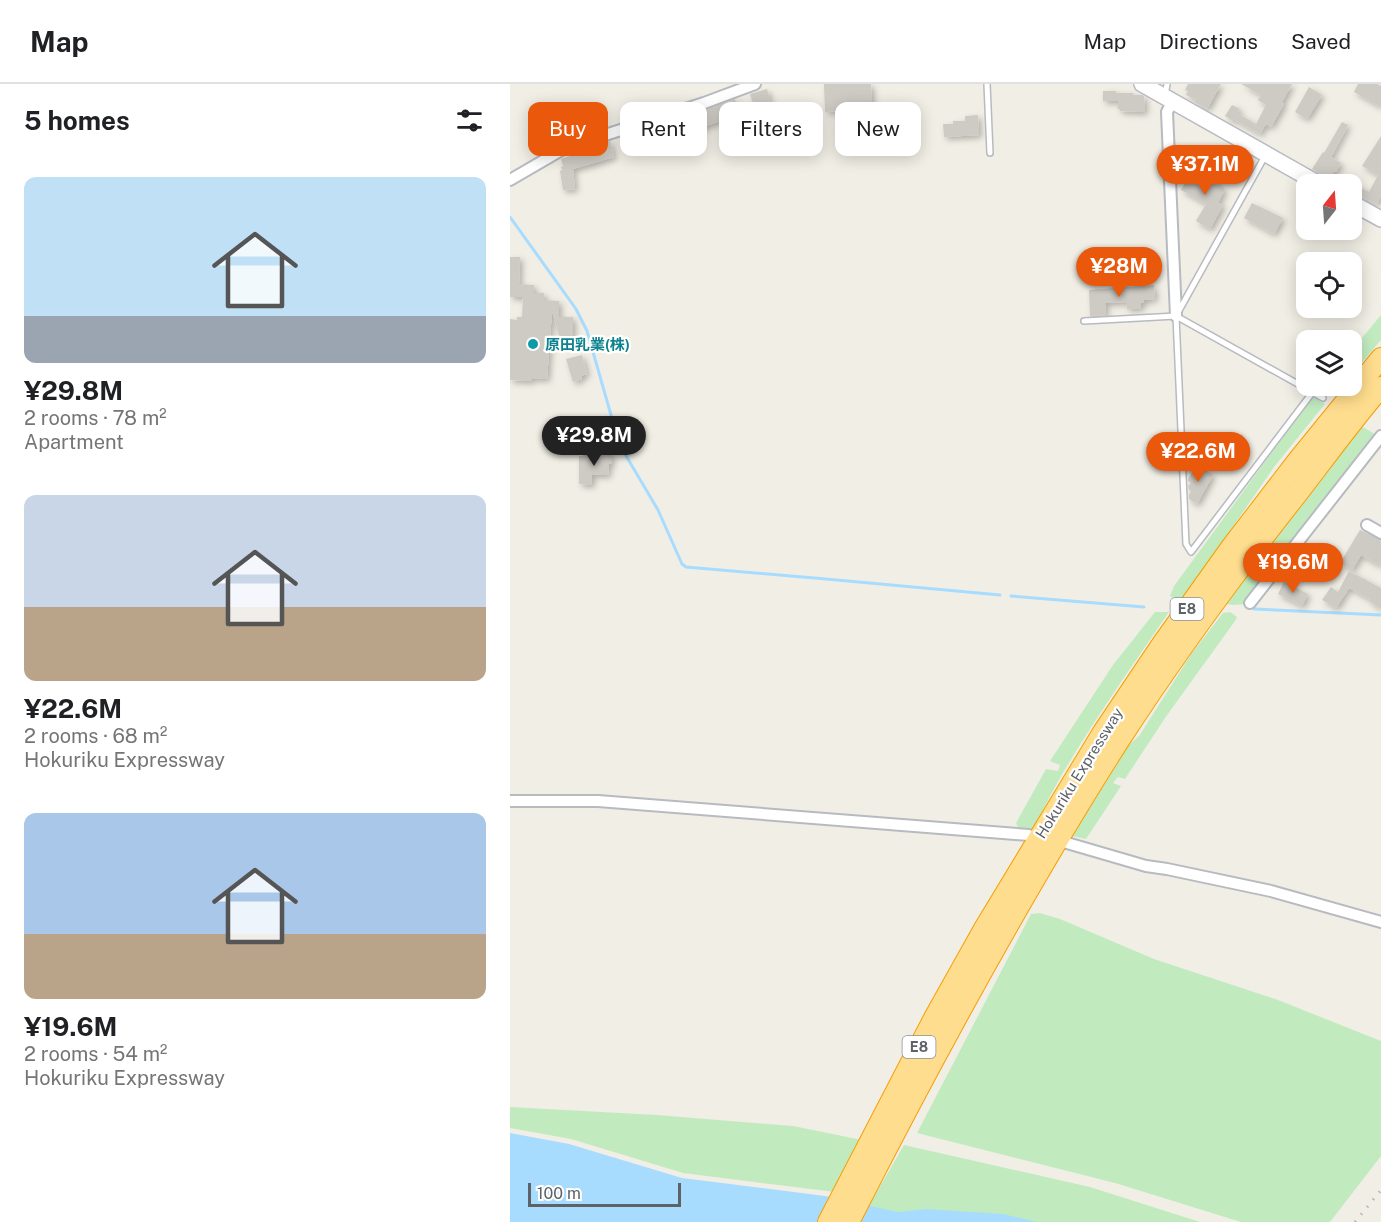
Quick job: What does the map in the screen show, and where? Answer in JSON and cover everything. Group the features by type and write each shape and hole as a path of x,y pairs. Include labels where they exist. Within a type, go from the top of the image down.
{"highway":[{"name":"Hokuriku Expressway","path":"828,1222 934,1018 985,927 1103,732 1162,644 1245,529 1381,358"},
{"name":"Hokuriku Expressway","path":"849,1222 898,1125 1002,935 1118,744 1180,651 1247,559 1381,387"}],"main road":[{"path":"1142,84 1167,94 1301,174"},
{"path":"1362,209 1381,219"}],"street":[{"path":"510,180 565,148 755,84"},
{"path":"1167,94 1176,316"},
{"path":"1250,603 1381,436"},
{"path":"1367,525 1381,533"},
{"path":"510,801 609,802 1029,835"},
{"path":"1067,843 1146,866 1271,891 1381,922"}],"lane":[{"path":"987,84 990,153"},
{"path":"1266,155 1176,316 1186,544 1191,552 1310,396"},
{"path":"1084,321 1176,316 1296,384"},
{"path":"1319,396 1323,398"}],"green space":[{"path":"1381,315 1381,340 1362,362 1362,338"},
{"path":"1315,398 1325,404 1274,467 1181,602 1170,596 1174,586 1311,399"},
{"path":"1361,426 1375,434 1374,439 1245,604 1224,604"},
{"path":"1155,612 1169,612 1079,746 1032,830 1019,829 1016,823 1046,769 1058,771 1060,765 1050,761 1113,665"},
{"path":"1230,612 1237,617 1235,621 1165,718 1125,779 1118,777 1113,783 1121,786 1086,839 1072,836 1130,744 1139,736 1192,653 1223,613"},
{"path":"1040,913 1060,919 1154,959 1278,1000 1381,1041 1381,1156 1330,1222 1241,1222 1115,1183 917,1133 1031,914"},
{"path":"510,1107 657,1115 793,1126 862,1140 837,1192 683,1173 571,1139 510,1128"},
{"path":"904,1145 1090,1187 1200,1222 954,1222 867,1212"}],"water":[{"path":"510,1133 569,1144 682,1178 825,1196 898,1212 926,1209 1003,1214 1037,1222 510,1222"}],"building":[{"path":"824,84 871,84 872,102 835,102 835,111 825,112"},
{"path":"1188,84 1221,84 1207,109 1194,102 1196,99 1186,95 1188,91 1185,90"},
{"path":"1241,84 1292,84 1271,127 1266,124 1260,134 1253,130 1266,105 1258,100 1261,95"},
{"path":"1358,84 1381,86 1381,107 1354,92"},
{"path":"1309,87 1322,95 1307,119 1295,112"},
{"path":"767,89 770,101 753,102 750,94"},
{"path":"1103,91 1144,96 1145,112 1120,111 1118,101 1103,101"},
{"path":"719,105 719,122 707,126 707,109"},
{"path":"1232,105 1240,109 1237,113 1256,124 1253,130 1225,116"},
{"path":"978,115 979,135 944,137 943,124 965,121 965,116"},
{"path":"1342,122 1348,125 1331,157 1341,163 1332,174 1321,174 1312,169"},
{"path":"1381,136 1381,196 1377,204 1362,197 1362,188 1369,192 1378,175 1362,166"},
{"path":"610,141 614,157 573,169 575,189 563,190 561,159 570,156 608,156 608,142"},
{"path":"1193,168 1218,182 1217,185 1225,189 1218,203 1223,205 1210,229 1196,221 1206,204 1181,190"},
{"path":"1252,203 1283,218 1274,234 1244,218"},
{"path":"510,257 520,257 519,284 534,285 534,293 544,293 544,300 559,301 559,317 573,317 573,337 559,336 552,311 547,379 510,380 510,319 517,320 517,317 522,317 523,297 510,297"},
{"path":"1154,285 1155,299 1144,300 1141,308 1127,309 1126,302 1105,303 1106,315 1090,316 1089,290"},
{"path":"582,355 587,374 581,376 582,379 573,382 566,359"},
{"path":"595,453 612,453 612,464 609,464 608,475 592,475 592,485 579,484 579,456 595,455"},
{"path":"1197,465 1213,475 1197,504 1189,499 1191,491 1188,486 1191,483 1188,479"},
{"path":"1360,530 1381,540 1381,566 1361,555 1352,570 1340,563"},
{"path":"1349,571 1381,588 1381,609 1369,601 1370,599 1349,588 1336,608 1322,600 1331,587 1338,592"},
{"path":"1284,582 1308,594 1302,606 1278,594"}],"waterway":[{"path":"510,217 576,309 587,331 615,429 625,454 658,510 682,564 686,567 1000,595"},
{"path":"1011,596 1144,607"},
{"path":"1254,609 1381,615"}],"railway":[{"path":"1355,1222 1381,1190"}],"place":[{"name":"原田乳業(株)","path":"533,344"}]}
